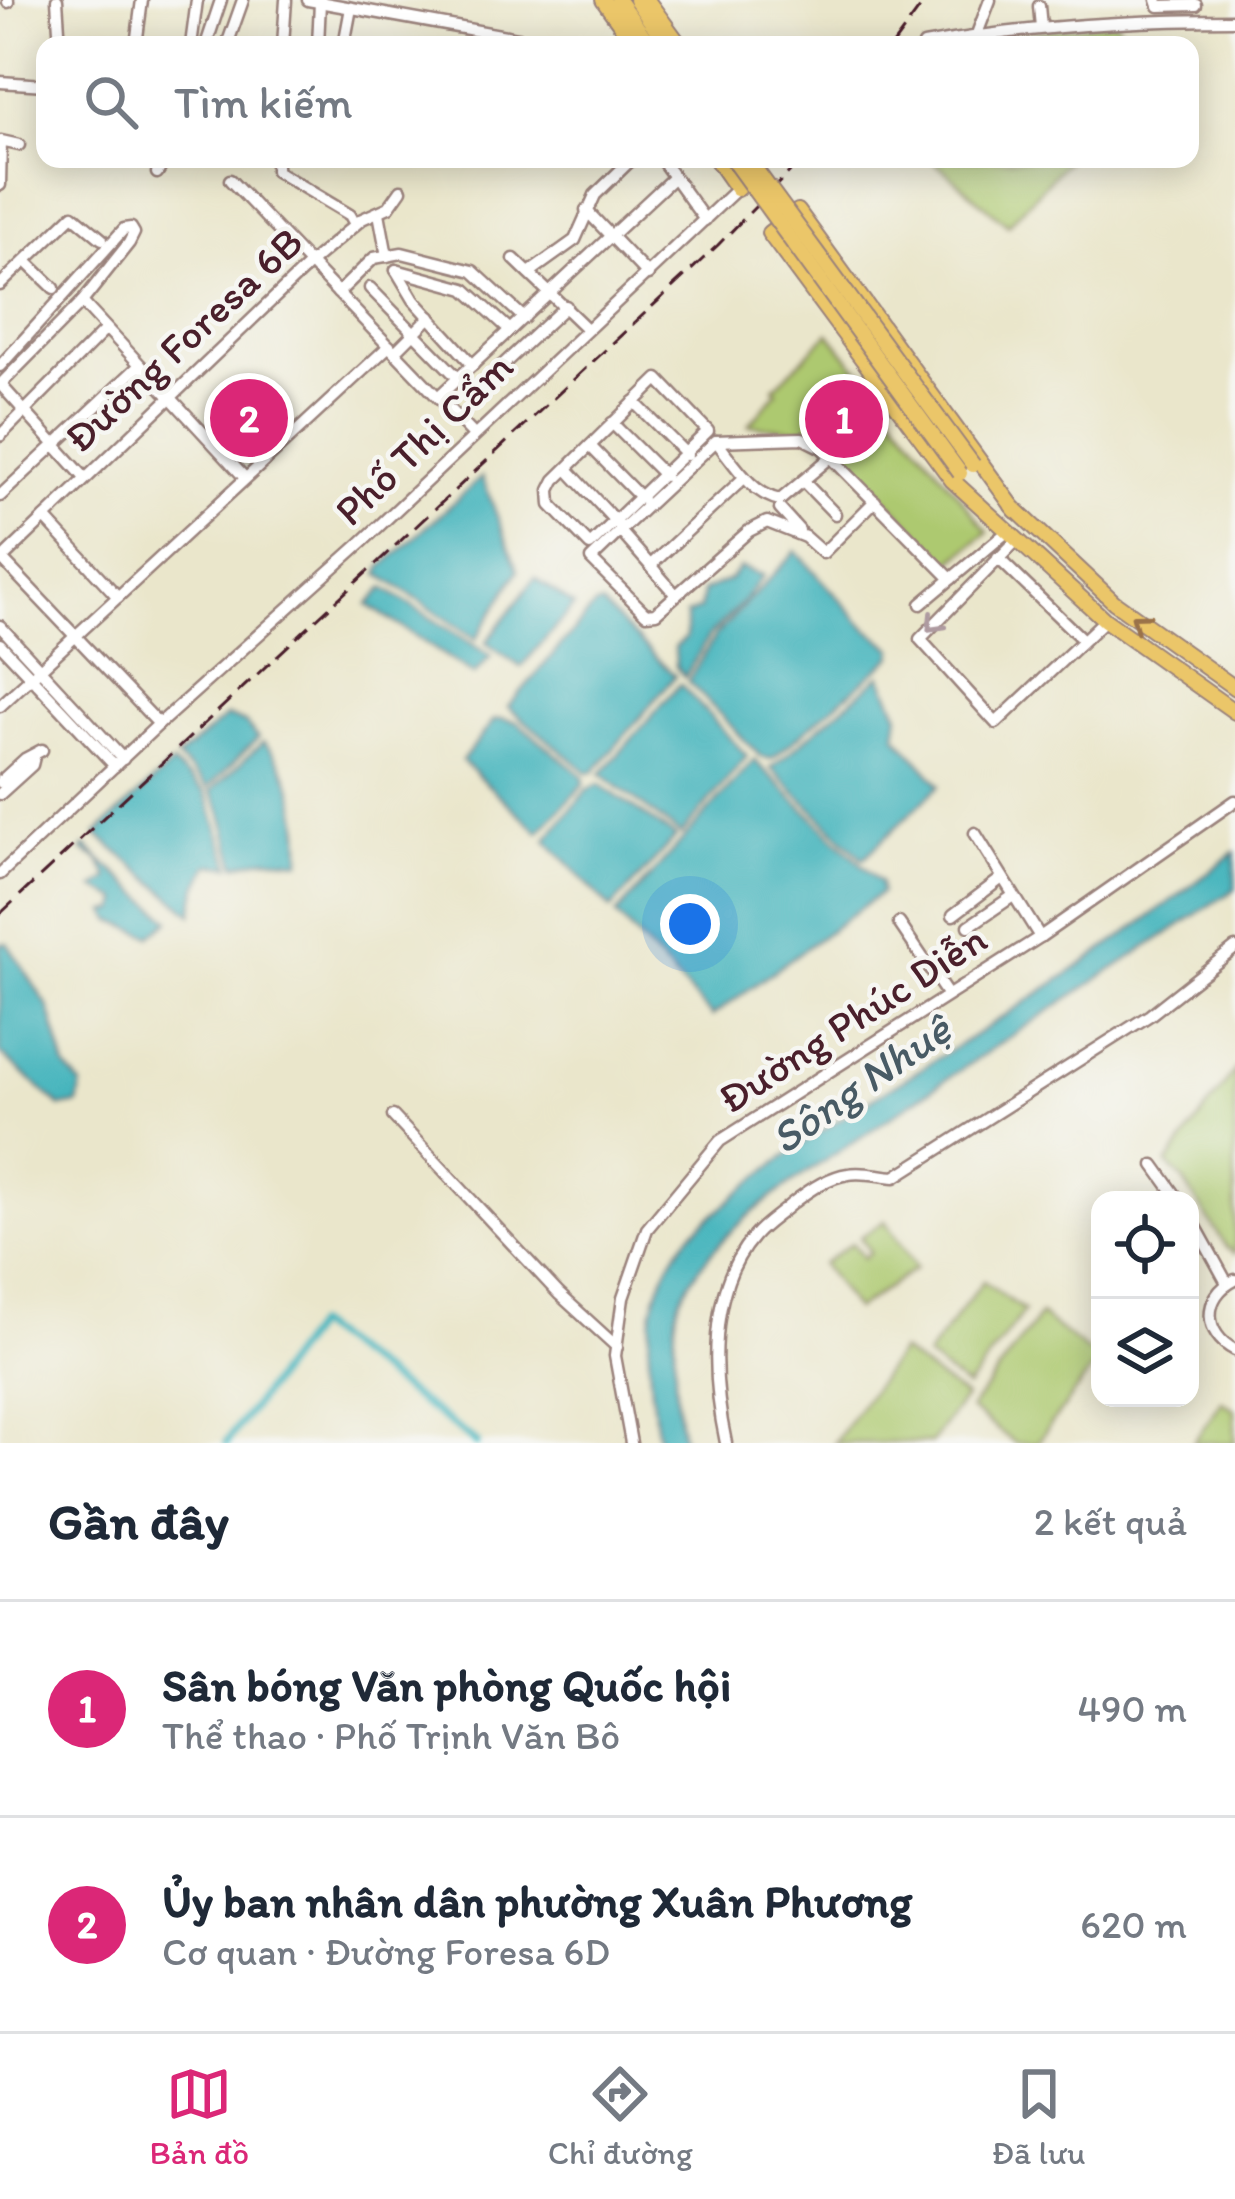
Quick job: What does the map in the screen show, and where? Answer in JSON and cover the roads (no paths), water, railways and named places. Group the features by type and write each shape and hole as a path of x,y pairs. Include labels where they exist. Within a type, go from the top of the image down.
{"main road":[{"path":"603,0 629,36"},
{"path":"618,0 644,36"},
{"path":"635,0 661,36"},
{"path":"647,0 673,36"},
{"path":"722,168 737,189"},
{"path":"738,168 874,361 967,469 1114,602 1235,688"},
{"path":"754,168 967,469 989,514"},
{"path":"1016,511 798,212 769,233 952,480 1105,620 1235,712"}],"street":[{"path":"57,0 59,36"},
{"path":"137,36 142,0"},
{"path":"192,36 197,0"},
{"path":"209,36 220,0"},
{"path":"230,36 243,0"},
{"path":"284,36 286,0"},
{"path":"398,15 402,0"},
{"path":"980,25 990,0"},
{"path":"1157,0 1159,6 1203,3"},
{"path":"318,36 314,1 509,36"},
{"path":"1203,3 1209,21"},
{"path":"1203,3 1209,21"},
{"path":"1039,6 1041,28"},
{"path":"346,36 351,8"},
{"path":"949,36 980,25 1041,28 1102,21 1235,20"},
{"path":"0,82 36,84"},
{"path":"0,185 2,141 19,145"},
{"path":"157,173 160,168"},
{"path":"276,168 358,222 389,207 401,190"},
{"path":"530,273 575,240 595,195 623,168"},
{"path":"668,168 705,220"},
{"name":"Phố Thị Cẩm","path":"0,874 361,543 705,220 754,168"},
{"path":"438,397 674,177"},
{"path":"230,180 473,434"},
{"path":"586,210 648,274"},
{"path":"379,213 387,256"},
{"path":"0,285 73,215 102,239"},
{"name":"Đường Foresa 6B","path":"1,559 358,222"},
{"path":"0,365 124,229 131,228 130,243 82,302 0,385 84,477"},
{"path":"338,292 374,258 403,253 473,271 524,318"},
{"path":"514,259 587,329"},
{"path":"26,261 54,288"},
{"path":"473,365 396,270 465,289 510,330"},
{"path":"370,288 458,378"},
{"path":"82,302 245,478"},
{"path":"494,373 566,306"},
{"path":"0,706 245,478 430,317"},
{"path":"0,436 106,329"},
{"path":"505,363 526,385"},
{"path":"0,496 140,365"},
{"path":"619,526 590,544 551,505 550,490 658,379 708,431 689,458"},
{"path":"634,402 689,458"},
{"path":"612,423 667,478"},
{"path":"805,538 773,524 749,531 656,613 646,614 591,559 667,478 716,441 802,438 831,457 951,579"},
{"path":"716,441 744,478 778,503 823,553 875,501"},
{"path":"590,446 643,501"},
{"path":"773,524 778,503 831,457"},
{"path":"567,469 676,595"},
{"path":"651,565 744,478"},
{"path":"803,481 835,514"},
{"path":"45,518 118,597"},
{"path":"921,604 1011,536"},
{"path":"1011,536 998,559 920,639 996,723 1105,620"},
{"path":"1,559 159,724"},
{"path":"998,559 1083,640"},
{"path":"0,626 35,673 119,762"},
{"path":"0,644 35,673"},
{"path":"0,782 25,759 38,754 0,794"},
{"name":"Đường Phúc Diễn","path":"631,1443 616,1347 623,1298 647,1229 720,1141 1040,937 1235,801"},
{"path":"975,833 1040,937"},
{"path":"953,915 1002,878"},
{"path":"969,926 1013,896"},
{"path":"899,923 947,994"},
{"path":"726,1443 713,1365 715,1342 740,1258 754,1236 806,1192 827,1181 848,1174 895,1177 1150,1015 1235,948"},
{"path":"393,1116 616,1347"},
{"path":"1154,1165 1173,1191"},
{"path":"1199,1230 1231,1282 1214,1298 1210,1318 1219,1340 1235,1350"}],"water":[{"path":"482,477 518,571 476,639 379,574"},
{"path":"796,551 865,627 894,649 893,656 772,759 761,757 688,681 715,636"},
{"path":"740,568 763,575 709,636 685,677 676,667 675,647 686,638 686,615 700,609 703,591 729,580"},
{"path":"535,578 574,606 521,667 486,643"},
{"path":"384,588 491,656 474,675 368,605"},
{"path":"602,605 675,676 594,772 587,772 508,707 595,606"},
{"path":"881,675 899,715 896,735 940,785 863,859 771,768"},
{"path":"680,684 747,756 681,835 601,774"},
{"path":"227,716 245,723 258,738 208,788 177,758"},
{"path":"494,720 517,722 583,776 584,784 539,832 462,761"},
{"path":"263,742 289,781 300,828 301,861 267,858 236,865 211,791"},
{"path":"754,760 880,882 881,893 712,1016 616,915"},
{"path":"172,764 206,793 231,866 209,865 192,914 96,834"},
{"path":"599,784 676,837 611,909 546,840 587,790"},
{"path":"85,846 170,920 151,936 113,921 107,912 117,910 119,900 95,888 109,878 99,860 82,850"},
{"path":"1235,852 1235,889 794,1181 718,1245 697,1271 677,1310 675,1371 684,1443 659,1443 649,1365 652,1313 669,1265 693,1232 800,1146 1050,986"},
{"path":"7,943 49,1008 66,1068 82,1086 78,1104 61,1107 0,1053 0,944"}],"waterway":[{"path":"226,1443 314,1325 477,1443"}],"railway":[{"path":"900,36 926,0"},
{"path":"0,914 718,245 793,168"}],"place":[{"name":"Ủy ban nhân dân phường Xuân Phương","path":"249,418"},
{"name":"Sân bóng Văn phòng Quốc hội","path":"844,419"}],"water label":[{"name":"Sông Nhuệ","path":"860,1083"}]}
